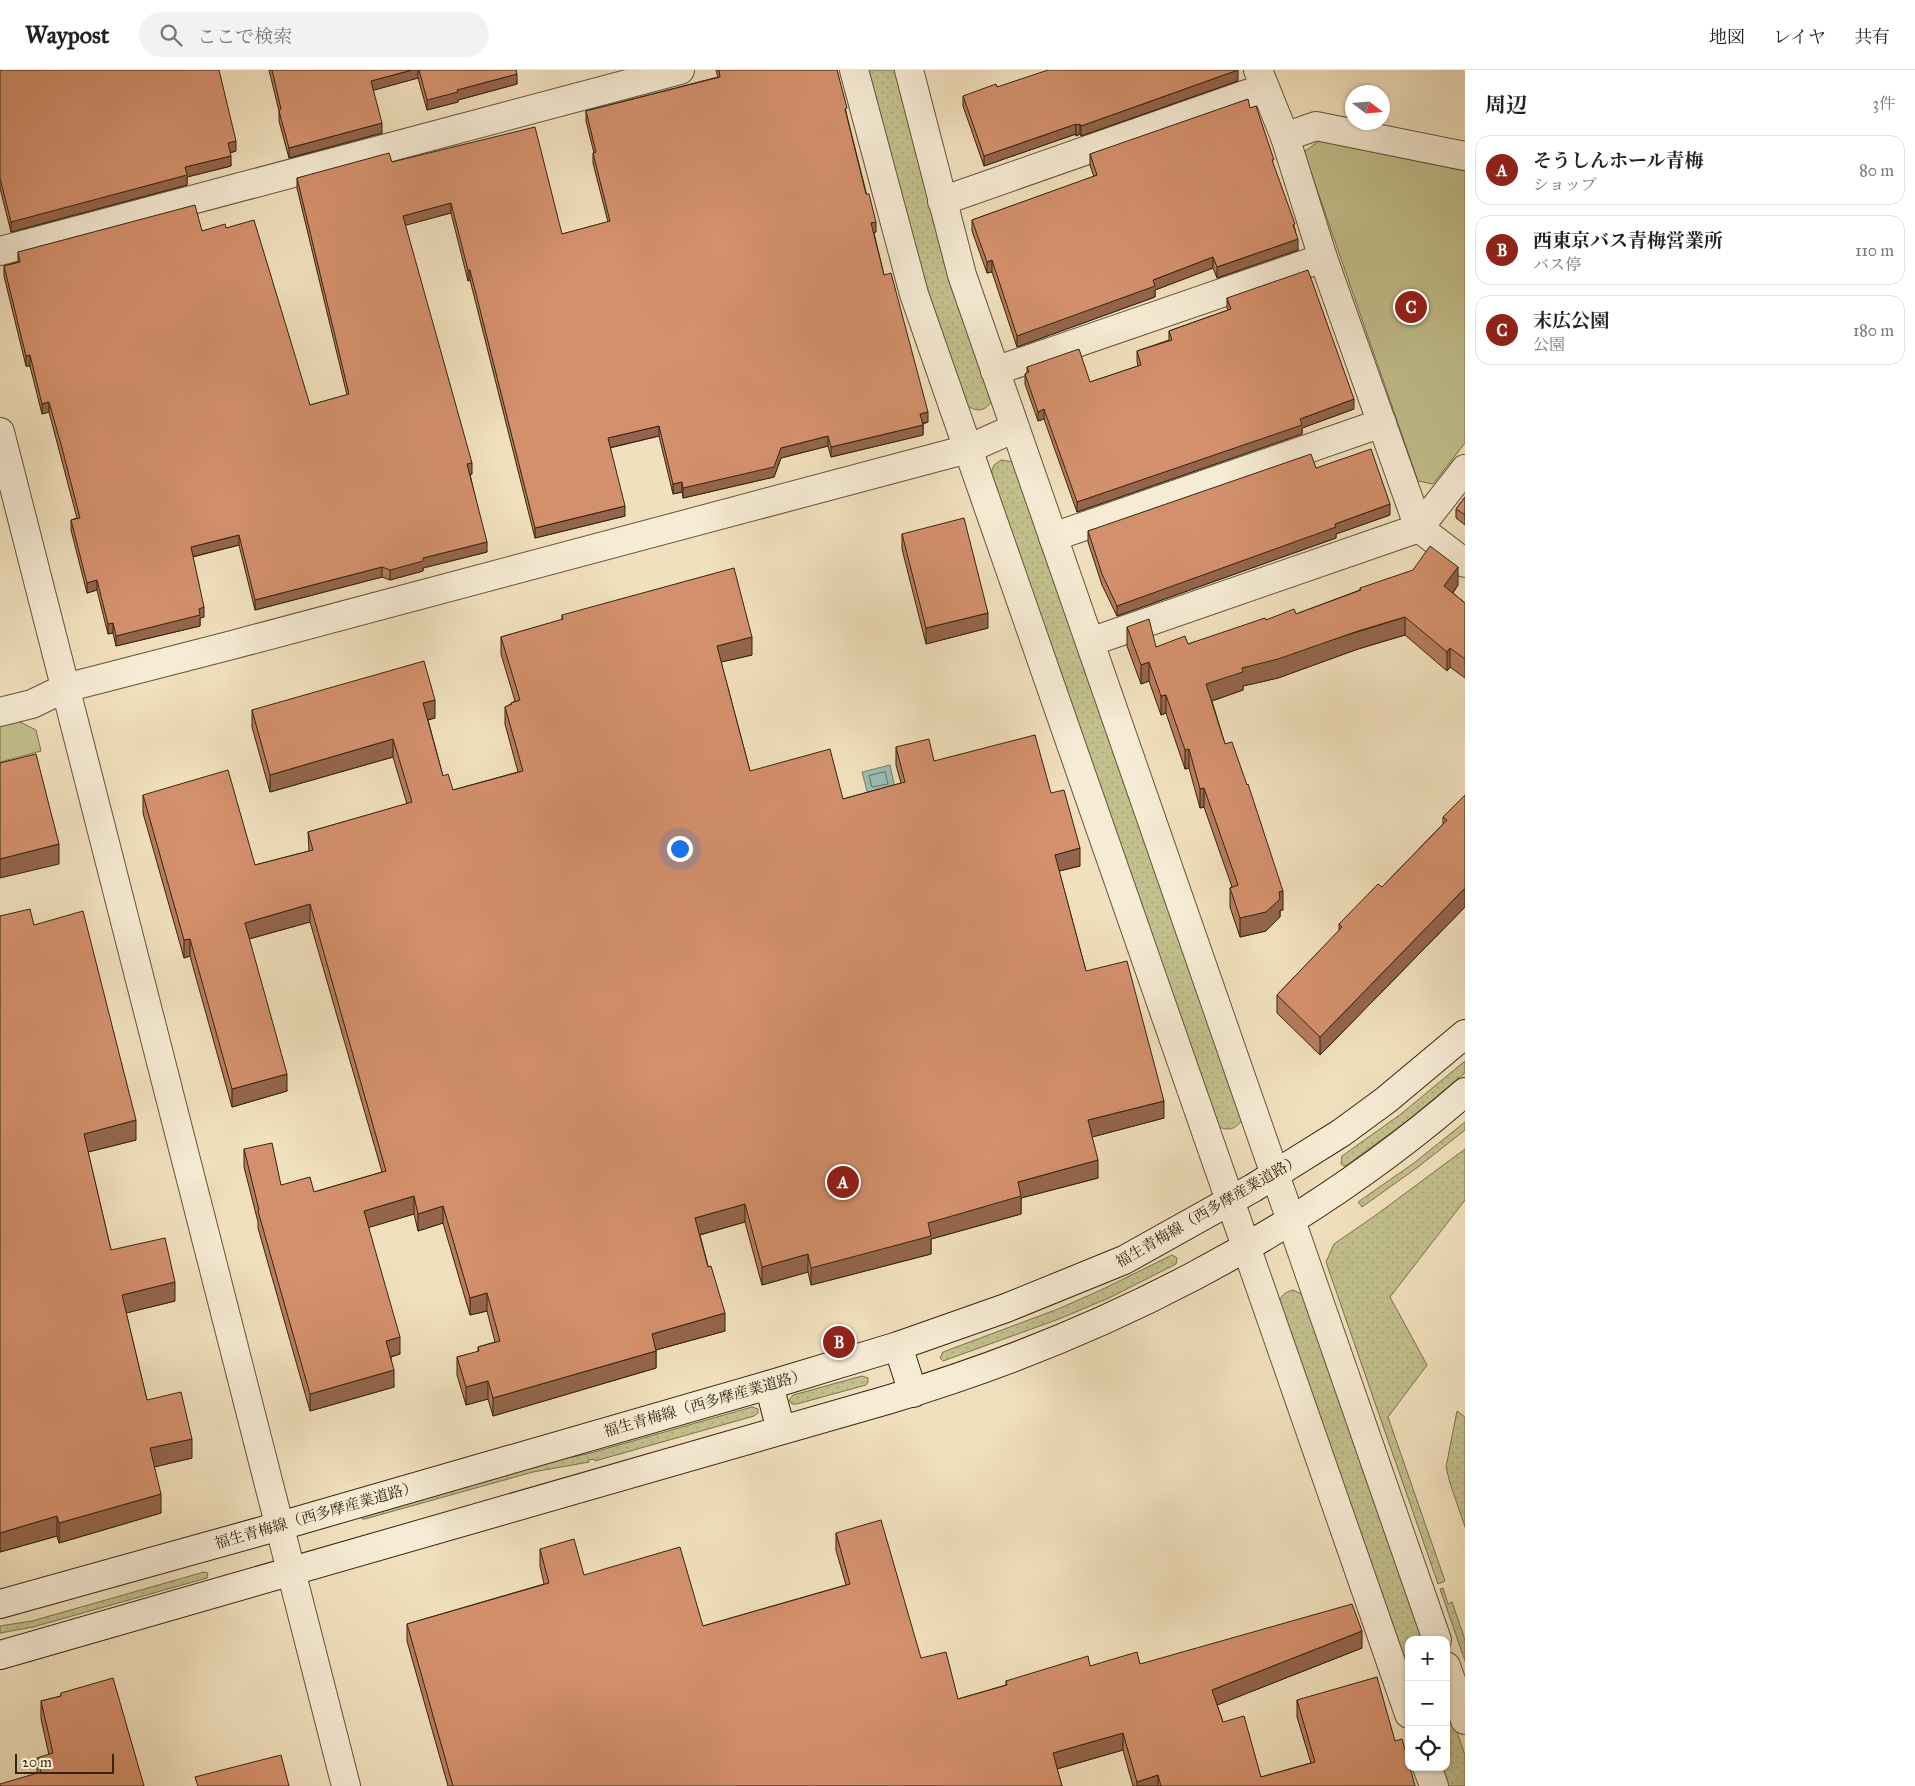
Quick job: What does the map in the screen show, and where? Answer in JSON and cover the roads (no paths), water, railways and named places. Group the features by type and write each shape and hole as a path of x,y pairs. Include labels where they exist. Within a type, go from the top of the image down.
{"street":[{"path":"0,251 680,70"},
{"path":"854,70 914,294 1405,1703"},
{"path":"909,70 962,275 1436,1636"},
{"path":"942,201 1261,79 1285,138 1323,258 1419,528 1465,563"},
{"path":"1285,138 1316,126 1465,156"},
{"path":"995,371 1323,258"},
{"path":"1053,537 1382,423"},
{"path":"0,712 32,704 65,688 968,449 1016,428"},
{"path":"0,432 346,1786"},
{"path":"1090,642 1419,528 1465,469"},
{"name":"福生青梅線（西多摩産業道路）","path":"0,1604 280,1526 898,1346 1006,1308 1094,1274 1157,1243 1275,1175 1341,1133 1386,1100 1465,1034"},
{"path":"0,1655 913,1392 1031,1352 1104,1321 1246,1246 1370,1167 1465,1092"},
{"path":"898,1346 913,1392"},
{"path":"768,1385 781,1430"},
{"path":"1450,1677 1465,1720"},
{"path":"1428,1771 1434,1786"}],"water":[{"path":"890,765 895,788 868,795 862,772"}],"place":[{"name":"末広公園","path":"1411,307"},
{"name":"そうしんホール青梅","path":"843,1182"},
{"name":"西東京バス青梅営業所","path":"839,1342"}]}
